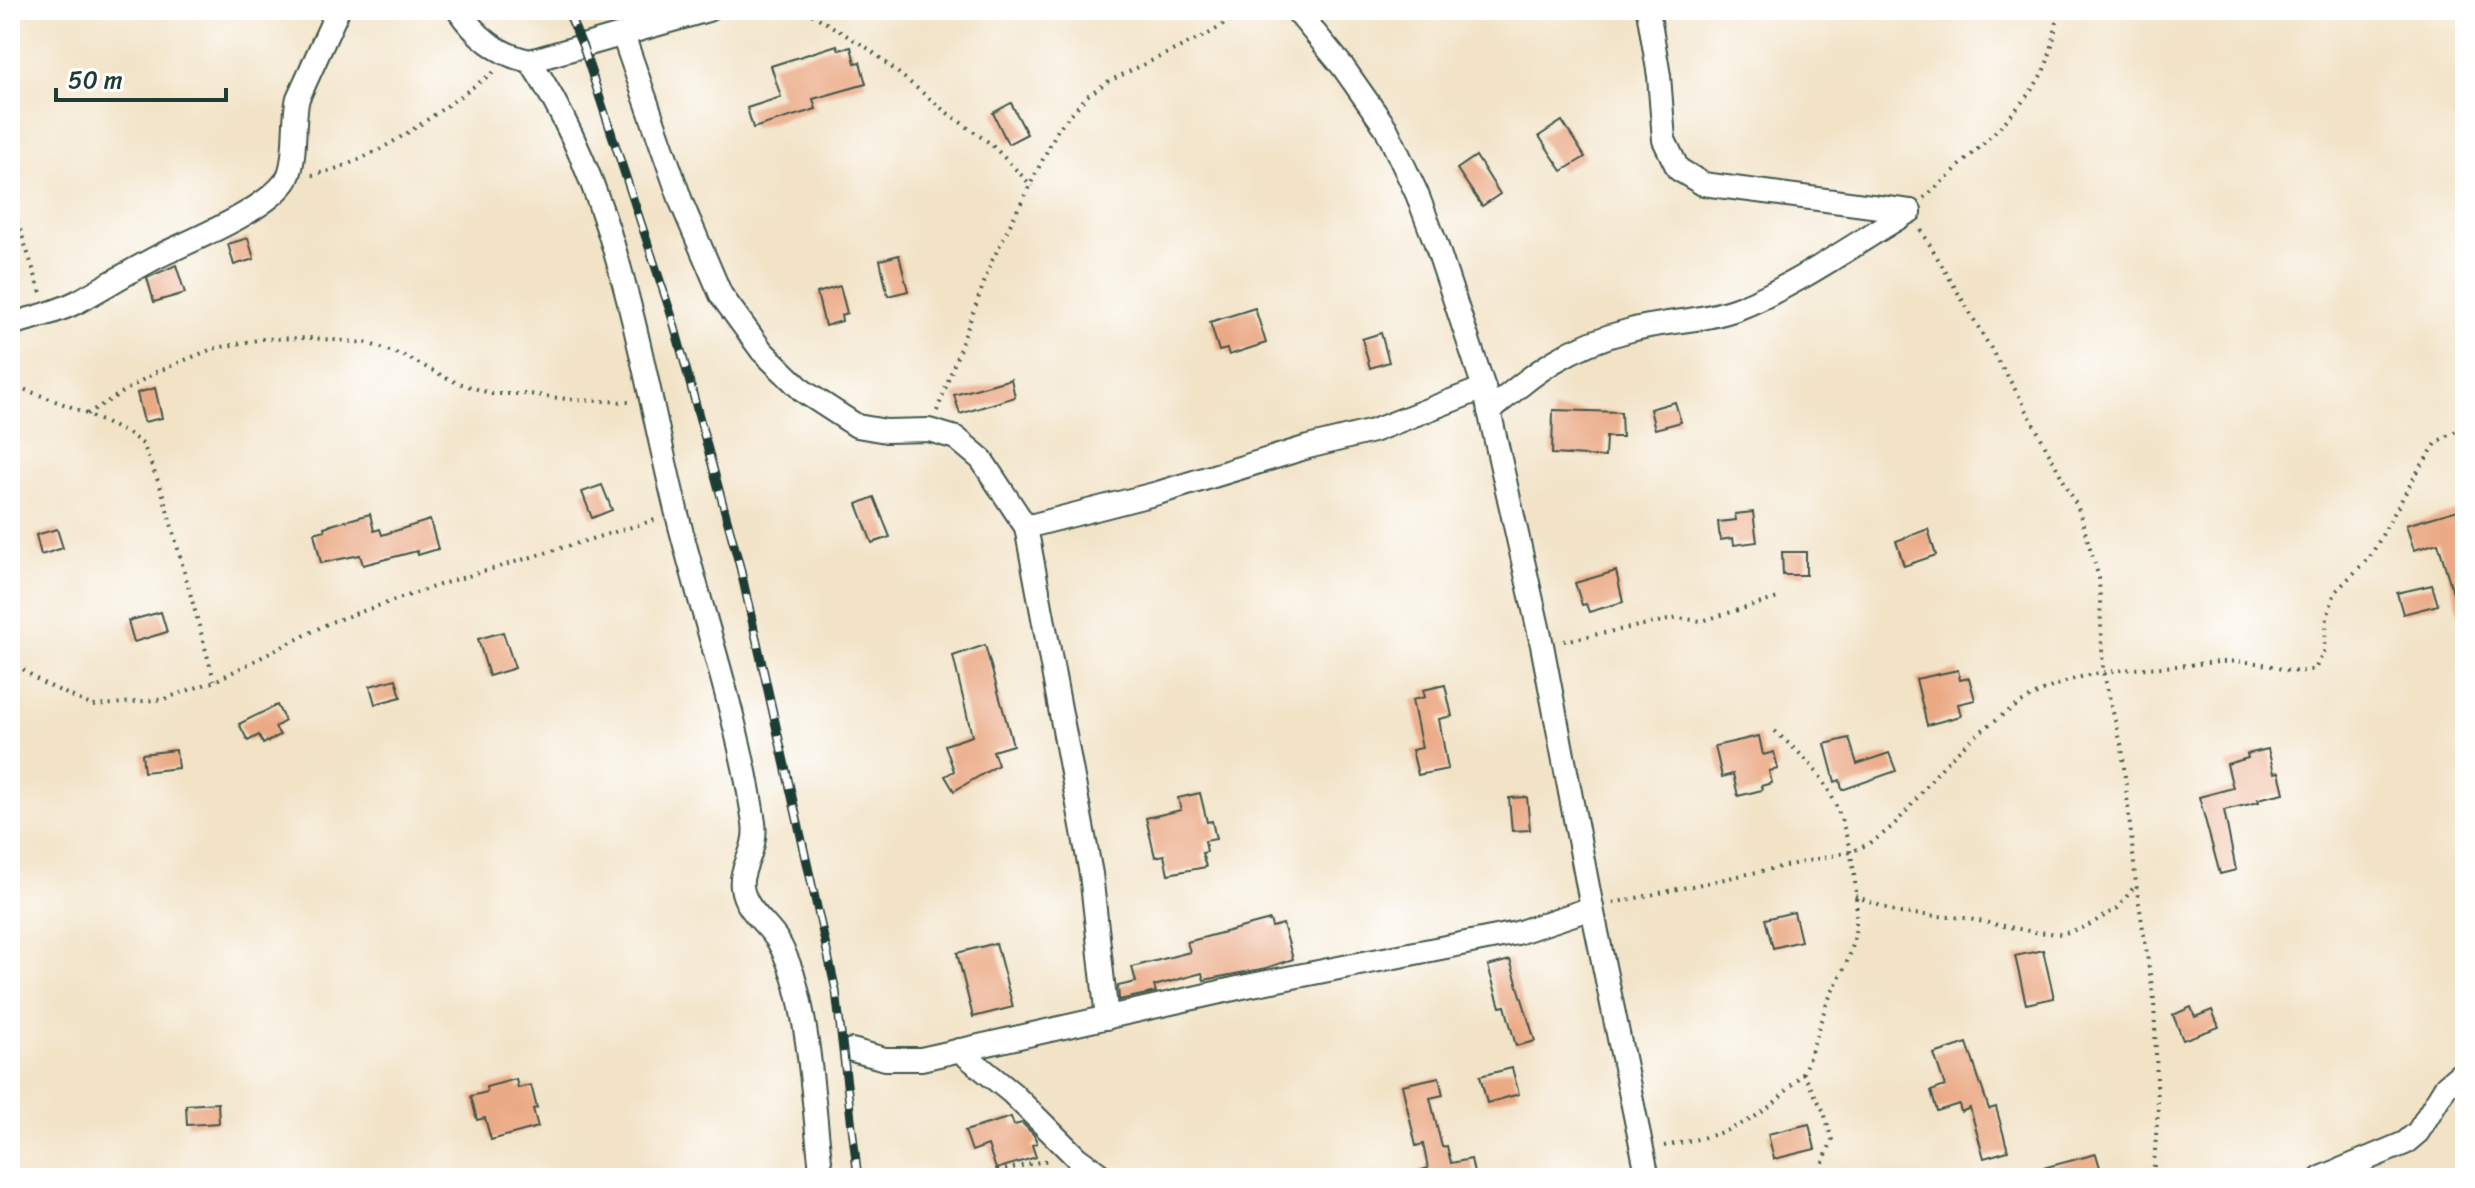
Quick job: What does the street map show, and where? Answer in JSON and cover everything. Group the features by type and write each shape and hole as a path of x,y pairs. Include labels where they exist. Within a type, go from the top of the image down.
{"street":[{"path":"10,324 48,314 78,301 120,276 227,224 256,206 286,181 298,98 338,10"},
{"path":"458,10 488,45 522,59 566,119 593,180 611,235 677,514 731,709 754,825 754,846 741,885 751,909 778,941 792,974 807,1048 822,1178"},
{"path":"522,59 623,35 708,10"},
{"path":"1296,10 1343,67 1386,128 1432,231 1484,388 1542,645 1648,1178"},
{"path":"1648,10 1659,76 1664,140 1678,169 1703,184 1910,211"},
{"path":"623,35 682,204 721,295 762,351 803,391 857,426 886,431 929,430 956,438 981,459 1026,527 1091,874 1107,1018"},
{"path":"1489,411 1539,370 1578,346 1631,330 1736,309 1778,289 1910,211"},
{"path":"1026,527 1158,493 1308,447 1373,431 1484,388"},
{"path":"852,1050 885,1059 921,1059 1247,986 1517,933 1592,908"},
{"path":"959,1050 1012,1093 1077,1158 1105,1178"},
{"path":"2321,1178 2405,1143 2418,1132 2446,1086 2465,1070"}],"path":[{"path":"805,10 869,49 991,144 1032,186"},
{"path":"929,430 992,261 1058,129 1087,96 1107,82 1210,33 1247,10"},
{"path":"2057,10 2055,34 2045,67 2026,97 1972,155 1910,211 2019,396 2078,508 2099,578 2103,672 2122,748 2136,884 2154,1000 2158,1108 2153,1178"},
{"path":"286,181 331,172 373,153 522,59"},
{"path":"10,199 48,314"},
{"path":"87,414 154,373 212,349 262,339 312,338 367,343 404,356 453,381 492,394 652,403"},
{"path":"10,384 87,414 143,444 151,458 215,681"},
{"path":"1592,908 1850,852 1872,843 1891,829 1948,761 1988,726 2029,699 2066,681 2103,672 2218,662 2257,663 2284,672 2300,673 2315,669 2324,652 2327,618 2335,592 2370,557 2437,442 2465,426"},
{"path":"10,660 41,682 93,706 164,699 215,681 331,622 445,583 677,514"},
{"path":"1542,645 1678,618 1702,621 1781,597"},
{"path":"1642,1150 1701,1139 1748,1123 1777,1101 1803,1072 1830,996 1847,965 1855,937 1855,896 1850,852 1838,811 1816,771 1771,727"},
{"path":"1855,896 1899,913 1964,918 2034,932 2062,934 2087,926 2118,908 2136,884"},
{"path":"1803,1072 1824,1112 1832,1140 1817,1178"},
{"path":"966,1178 1046,1161 1077,1158"}],"building":[{"path":"837,45 839,50 851,47 855,63 860,62 866,84 813,99 816,109 753,128 747,108 781,97 771,66"},
{"path":"1011,103 1027,134 1008,144 993,113"},
{"path":"1562,121 1585,157 1562,171 1539,136"},
{"path":"1476,156 1500,194 1482,206 1457,169"},
{"path":"248,238 254,259 234,265 228,244"},
{"path":"899,255 908,291 888,296 880,260"},
{"path":"176,265 185,293 154,302 147,278"},
{"path":"840,286 847,313 841,315 842,321 825,326 817,293"},
{"path":"1255,308 1266,343 1229,355 1227,349 1219,351 1210,322"},
{"path":"1381,333 1389,362 1370,368 1362,339"},
{"path":"1011,379 1015,397 960,414 954,395"},
{"path":"155,388 162,418 144,422 137,393"},
{"path":"1675,402 1681,422 1655,429 1650,409"},
{"path":"1553,410 1621,412 1622,437 1606,437 1605,457 1552,454"},
{"path":"602,485 612,510 592,518 582,492"},
{"path":"874,497 890,537 872,543 857,504"},
{"path":"2465,508 2465,615 2460,616 2438,543 2414,550 2406,525"},
{"path":"1753,512 1757,542 1734,545 1733,538 1720,540 1718,522 1736,520 1735,514"},
{"path":"370,514 374,531 380,529 382,535 430,520 438,549 418,555 417,551 363,565 360,555 321,563 314,533 325,530 324,527"},
{"path":"57,529 63,548 41,555 36,535"},
{"path":"1928,529 1936,555 1904,566 1896,541"},
{"path":"1782,552 1806,552 1806,575 1783,575"},
{"path":"1616,571 1623,602 1589,612 1586,604 1582,605 1575,583"},
{"path":"2432,585 2438,605 2403,614 2397,593"},
{"path":"161,612 167,632 134,642 128,621"},
{"path":"503,632 515,668 489,676 478,639"},
{"path":"985,645 1013,745 993,751 998,765 954,791 945,776 954,771 945,745 972,736 953,656"},
{"path":"1958,670 1960,680 1969,678 1975,700 1958,704 1961,716 1927,725 1916,679"},
{"path":"396,679 401,697 375,704 370,686"},
{"path":"1445,685 1452,716 1439,719 1448,769 1418,775 1412,750 1422,748 1412,700 1425,697 1423,690"},
{"path":"277,705 285,721 275,727 280,735 263,744 259,735 248,741 239,724"},
{"path":"1759,736 1763,755 1774,752 1778,769 1769,771 1772,783 1761,786 1762,790 1738,796 1733,774 1722,777 1715,746"},
{"path":"1849,738 1857,764 1889,753 1896,771 1842,790 1840,780 1835,782 1825,744"},
{"path":"2268,749 2274,773 2279,772 2284,793 2224,810 2236,870 2220,874 2199,797 2233,788 2227,764 2248,758 2247,754"},
{"path":"176,750 178,768 144,772 142,754"},
{"path":"1200,793 1207,822 1212,821 1216,839 1205,841 1207,852 1202,853 1206,867 1168,874 1164,855 1155,857 1146,818 1181,810 1178,798"},
{"path":"1527,797 1530,830 1512,831 1509,798"},
{"path":"1794,912 1801,941 1773,948 1765,919"},
{"path":"1270,920 1272,927 1283,924 1293,959 1266,968 1204,980 1202,973 1154,986 1156,992 1119,1000 1118,986 1136,982 1132,967 1190,952 1187,942"},
{"path":"996,943 1013,1007 973,1017 957,953"},
{"path":"2043,950 2054,998 2026,1004 2015,956"},
{"path":"1510,960 1535,1041 1516,1046 1505,1006 1500,1007 1488,966"},
{"path":"2191,1007 2195,1017 2212,1010 2219,1027 2183,1040 2173,1015"},
{"path":"1967,1043 1989,1109 1996,1107 2008,1151 1984,1158 1970,1108 1961,1112 1959,1104 1937,1111 1931,1091 1945,1086 1934,1054"},
{"path":"1512,1068 1519,1094 1487,1103 1480,1076"},
{"path":"1439,1077 1443,1095 1430,1098 1442,1147 1447,1146 1451,1163 1471,1159 1475,1178 1420,1178 1419,1171 1428,1168 1423,1144 1416,1146 1402,1085"},
{"path":"516,1079 518,1088 531,1085 538,1127 491,1140 485,1118 477,1120 471,1096 487,1092 486,1087"},
{"path":"218,1103 219,1123 187,1125 186,1105"},
{"path":"1011,1117 1014,1125 1022,1123 1034,1135 1037,1143 1032,1145 1036,1157 996,1169 988,1145 972,1151 965,1131"},
{"path":"1809,1124 1815,1149 1774,1159 1768,1134"},
{"path":"2096,1154 2103,1178 2029,1178 2028,1172"}],"railway":[{"path":"567,10 583,47 672,317 740,567 836,991 858,1178"}]}
